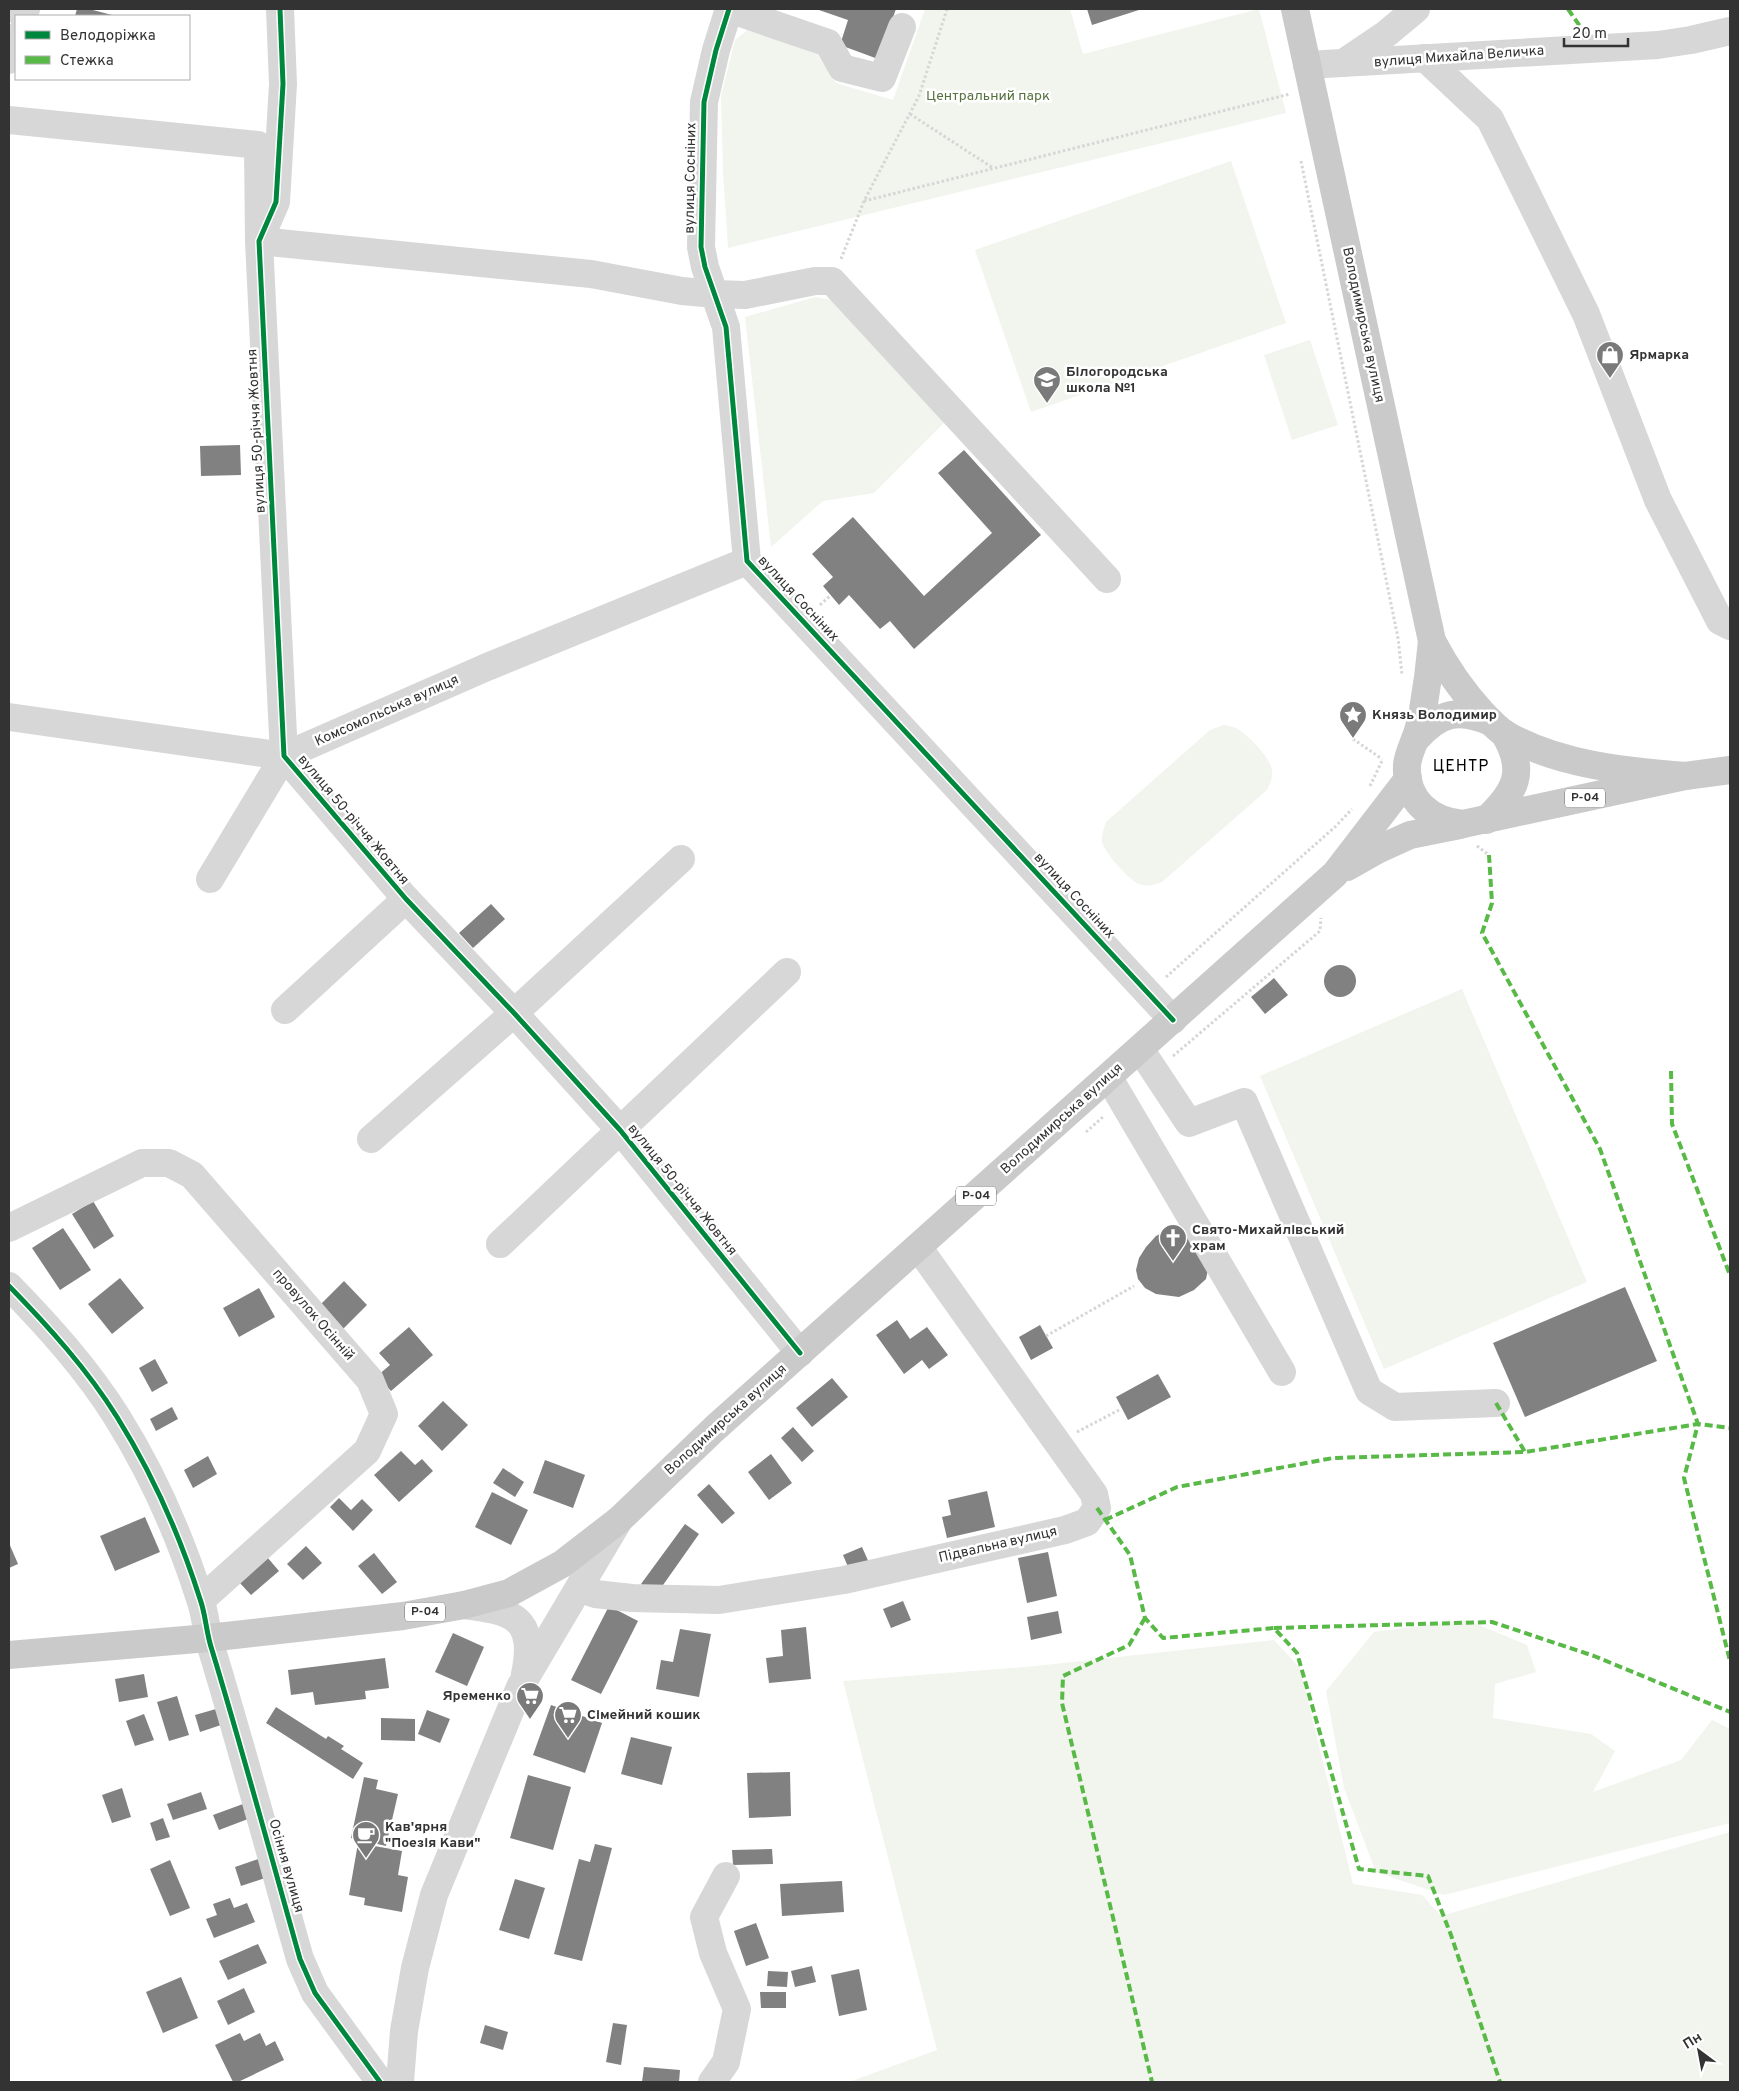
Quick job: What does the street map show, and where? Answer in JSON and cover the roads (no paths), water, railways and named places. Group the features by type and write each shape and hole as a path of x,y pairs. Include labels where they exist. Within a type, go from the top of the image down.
{"main road":[{"name":"Володимирська вулиця","path":"1295,9 1432,642"},
{"path":"1408,779 1413,794 1427,812 1448,822 1473,829 1509,796 1516,783 1517,765 1513,748 1498,728 1465,695 1448,672 1432,642"},
{"path":"1416,739 1429,672 1432,642"},
{"name":"Р-04","path":"1408,779 1407,764 1416,739 1428,725 1444,717 1460,713 1476,716 1543,751 1571,759 1624,771 1685,776"},
{"name":"Р-04","path":"1473,829 1685,776 1730,770"},
{"name":"Володимирська вулиця","path":"619,1520 714,1428 918,1248 1115,1089 1140,1049 1335,874 1408,779"},
{"name":"Володимирська вулиця","path":"1335,874 1377,850 1410,835 1473,829"},
{"name":"Р-04","path":"9,1655 208,1638 404,1616 464,1605 508,1593 562,1564 619,1520"}],"street":[{"name":"вулиця 50-річчя Жовтня","path":"280,9 283,84 276,202 259,241 284,756 406,898 620,1130 800,1353"},
{"path":"729,9 828,43 842,68 882,78 902,27"},
{"name":"вулиця Сосніних","path":"729,9 716,50 704,102 701,246 705,267 726,327 747,561 1173,1020"},
{"path":"1342,64 1386,34 1416,9"},
{"name":"вулиця Михайла Величка","path":"1309,77 1342,64 1658,45 1730,31"},
{"path":"9,60 15,40"},
{"path":"1424,58 1490,120 1586,314 1658,500 1720,621 1730,626"},
{"path":"9,120 258,145 259,241 591,274 682,291 715,294 745,295 815,282 832,281 1107,579"},
{"name":"Комсомольська вулиця","path":"284,756 487,667 747,561"},
{"path":"9,717 284,756 210,879"},
{"path":"371,1139 514,1013 681,859"},
{"path":"285,1010 406,898"},
{"path":"500,1244 787,972"},
{"path":"1140,1049 1189,1123 1244,1102 1368,1391 1395,1407 1496,1403"},
{"path":"1115,1089 1282,1372"},
{"name":"провулок Осінній","path":"9,1228 142,1163 169,1163 192,1175 370,1380 384,1414 367,1451 201,1600"},
{"name":"Підвальна вулиця","path":"578,1588 595,1594 632,1598 719,1600 844,1580 1065,1530 1087,1522 1097,1508 1094,1494 918,1248"},
{"name":"Осіння вулиця","path":"9,1286 48,1326 117,1416 151,1479 170,1520 201,1600 208,1638 237,1731 300,1959 315,1993 380,2082"},
{"name":"Володимирська вулиця","path":"400,2082 404,2031 415,1968 434,1895 523,1681 619,1520"},
{"path":"464,1605 497,1609 515,1618 526,1634 527,1662 523,1681"},
{"path":"712,2082 726,2062 737,2009 713,1953 704,1917 726,1876"}],"place":[{"name":"Ярмарка","path":"1610,379"},
{"name":"Білогородська школа №1","path":"1047,404"},
{"name":"Князь Володимир","path":"1353,739"},
{"name":"Свято-Михайлівський храм","path":"1173,1262"},
{"name":"Яременко","path":"530,1720"},
{"name":"Сімейний кошик","path":"568,1739"},
{"name":"Кав'ярня \"Поезія Кави\"","path":"366,1859"}],"district":[{"name":"ЦЕНТР","path":"1461,767"}],"park label":[{"name":"Центральний парк","path":"988,96"}]}
